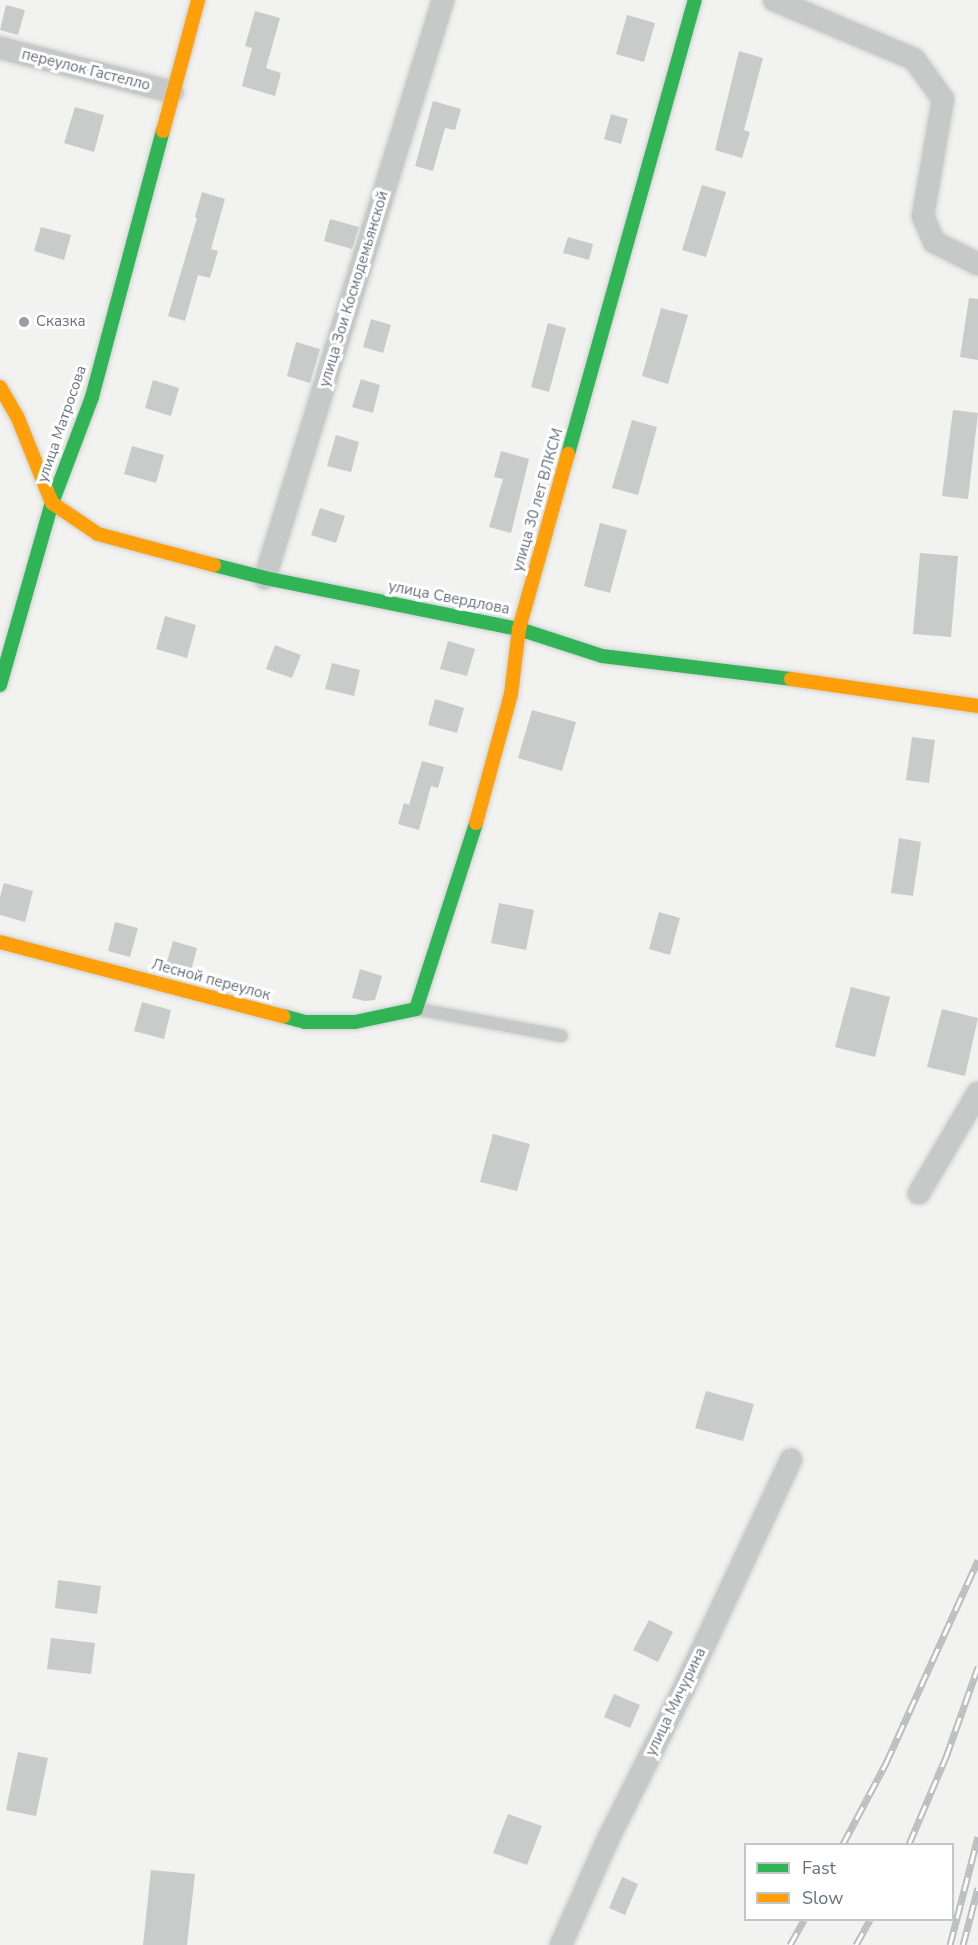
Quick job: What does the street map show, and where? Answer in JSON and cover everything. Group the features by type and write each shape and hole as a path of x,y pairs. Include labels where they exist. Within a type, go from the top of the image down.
{"street":[{"name":"улица Матросова","path":"0,685 52,503 92,397 198,0"},
{"name":"улица Зои Космодемьянской","path":"265,578 443,0"},
{"name":"улица 30 лет ВЛКСМ","path":"416,1009 475,827 511,694 519,629 695,0"},
{"path":"774,0 914,59 943,99 922,216 933,242 978,264"},
{"name":"переулок Гастелло","path":"0,48 172,92"},
{"path":"0,387 17,416 52,503"},
{"name":"улица Свердлова","path":"52,503 98,534 265,578 519,629 602,656 978,705"},
{"name":"Лесной переулок","path":"0,942 305,1022 355,1022 393,1016 416,1009"},
{"path":"919,1193 978,1094"},
{"name":"улица Мичурина","path":"561,1945 608,1839 684,1688 791,1460"}],"lane":[{"path":"416,1009 562,1036"}],"building":[{"path":"6,5 25,10 18,35 0,30"},
{"path":"255,11 280,18 266,68 281,73 275,96 242,86 252,48 245,46"},
{"path":"627,15 655,23 644,62 616,54"},
{"path":"739,51 763,58 744,130 750,132 742,158 715,150"},
{"path":"433,101 461,109 455,130 445,128 433,171 415,166"},
{"path":"75,107 104,115 94,152 64,143"},
{"path":"611,114 628,119 621,144 604,139"},
{"path":"702,185 726,192 706,257 682,250"},
{"path":"202,192 225,199 211,249 218,251 210,278 198,275 185,321 168,316 197,218 195,217"},
{"path":"330,219 359,227 352,249 324,241"},
{"path":"41,227 71,235 64,260 34,251"},
{"path":"568,237 593,244 589,260 563,253"},
{"path":"969,298 978,299 978,360 960,357"},
{"path":"661,308 688,315 668,384 642,376"},
{"path":"371,319 391,325 383,353 363,347"},
{"path":"548,323 566,328 549,392 531,387"},
{"path":"296,342 320,349 310,383 287,376"},
{"path":"361,379 380,385 373,413 352,407"},
{"path":"153,380 179,388 171,416 145,408"},
{"path":"953,410 978,413 968,499 942,496"},
{"path":"632,420 657,427 638,495 612,488"},
{"path":"336,435 359,442 351,472 327,466"},
{"path":"132,446 164,455 156,483 124,474"},
{"path":"501,451 529,459 511,533 489,527 503,479 494,477"},
{"path":"320,508 345,516 336,543 311,535"},
{"path":"600,523 627,530 610,593 584,586"},
{"path":"920,553 958,556 951,637 913,634"},
{"path":"165,616 196,625 187,658 156,649"},
{"path":"448,641 475,649 467,676 440,669"},
{"path":"275,645 301,655 292,678 266,669"},
{"path":"332,663 360,670 354,696 325,689"},
{"path":"435,699 464,708 457,733 428,725"},
{"path":"532,710 576,722 562,771 518,758"},
{"path":"912,737 935,740 929,783 906,780"},
{"path":"422,761 444,767 438,788 431,786 419,830 398,824 404,803 409,805"},
{"path":"899,838 921,842 913,896 891,893"},
{"path":"4,883 33,891 25,922 0,915 0,897"},
{"path":"499,903 534,910 526,950 491,943"},
{"path":"659,912 680,918 670,955 649,949"},
{"path":"115,922 138,928 130,957 108,951"},
{"path":"173,941 197,948 191,971 166,965"},
{"path":"360,969 382,976 375,1000 365,1001 352,998"},
{"path":"851,987 890,997 875,1057 835,1047"},
{"path":"142,1002 171,1010 164,1039 134,1031"},
{"path":"942,1009 978,1018 965,1076 927,1067"},
{"path":"493,1134 530,1144 517,1191 480,1182"},
{"path":"706,1391 754,1404 743,1441 695,1428"},
{"path":"58,1580 101,1586 97,1614 55,1608"},
{"path":"649,1620 673,1632 658,1662 633,1650"},
{"path":"51,1638 95,1643 91,1674 47,1669"},
{"path":"614,1694 640,1705 630,1728 604,1717"},
{"path":"18,1752 48,1758 36,1816 6,1810"},
{"path":"508,1814 542,1826 527,1865 493,1853"},
{"path":"151,1870 195,1874 187,1945 143,1945"},
{"path":"622,1877 638,1884 625,1915 609,1908"}],"railway":[{"path":"844,1843 886,1763 978,1560"},
{"path":"909,1843 946,1757 978,1667"},
{"path":"950,1945 978,1837"},
{"path":"963,1945 978,1888"},
{"path":"790,1945 803,1921"},
{"path":"856,1945 869,1921"}],"traffic: fast":[{"path":"568,454 695,0"},
{"path":"0,685 52,503 92,397 163,131"},
{"path":"214,565 265,578 519,629 602,656 791,679"},
{"path":"283,1016 305,1022 355,1022 416,1009 476,823"}],"traffic: slow":[{"path":"163,131 198,0"},
{"path":"0,387 17,416 52,503 98,534 214,565"},
{"path":"476,823 511,694 519,629 568,454"},
{"path":"791,679 978,706"},
{"path":"0,942 283,1016"}],"place":[{"name":"Сказка","path":"24,322"}]}
